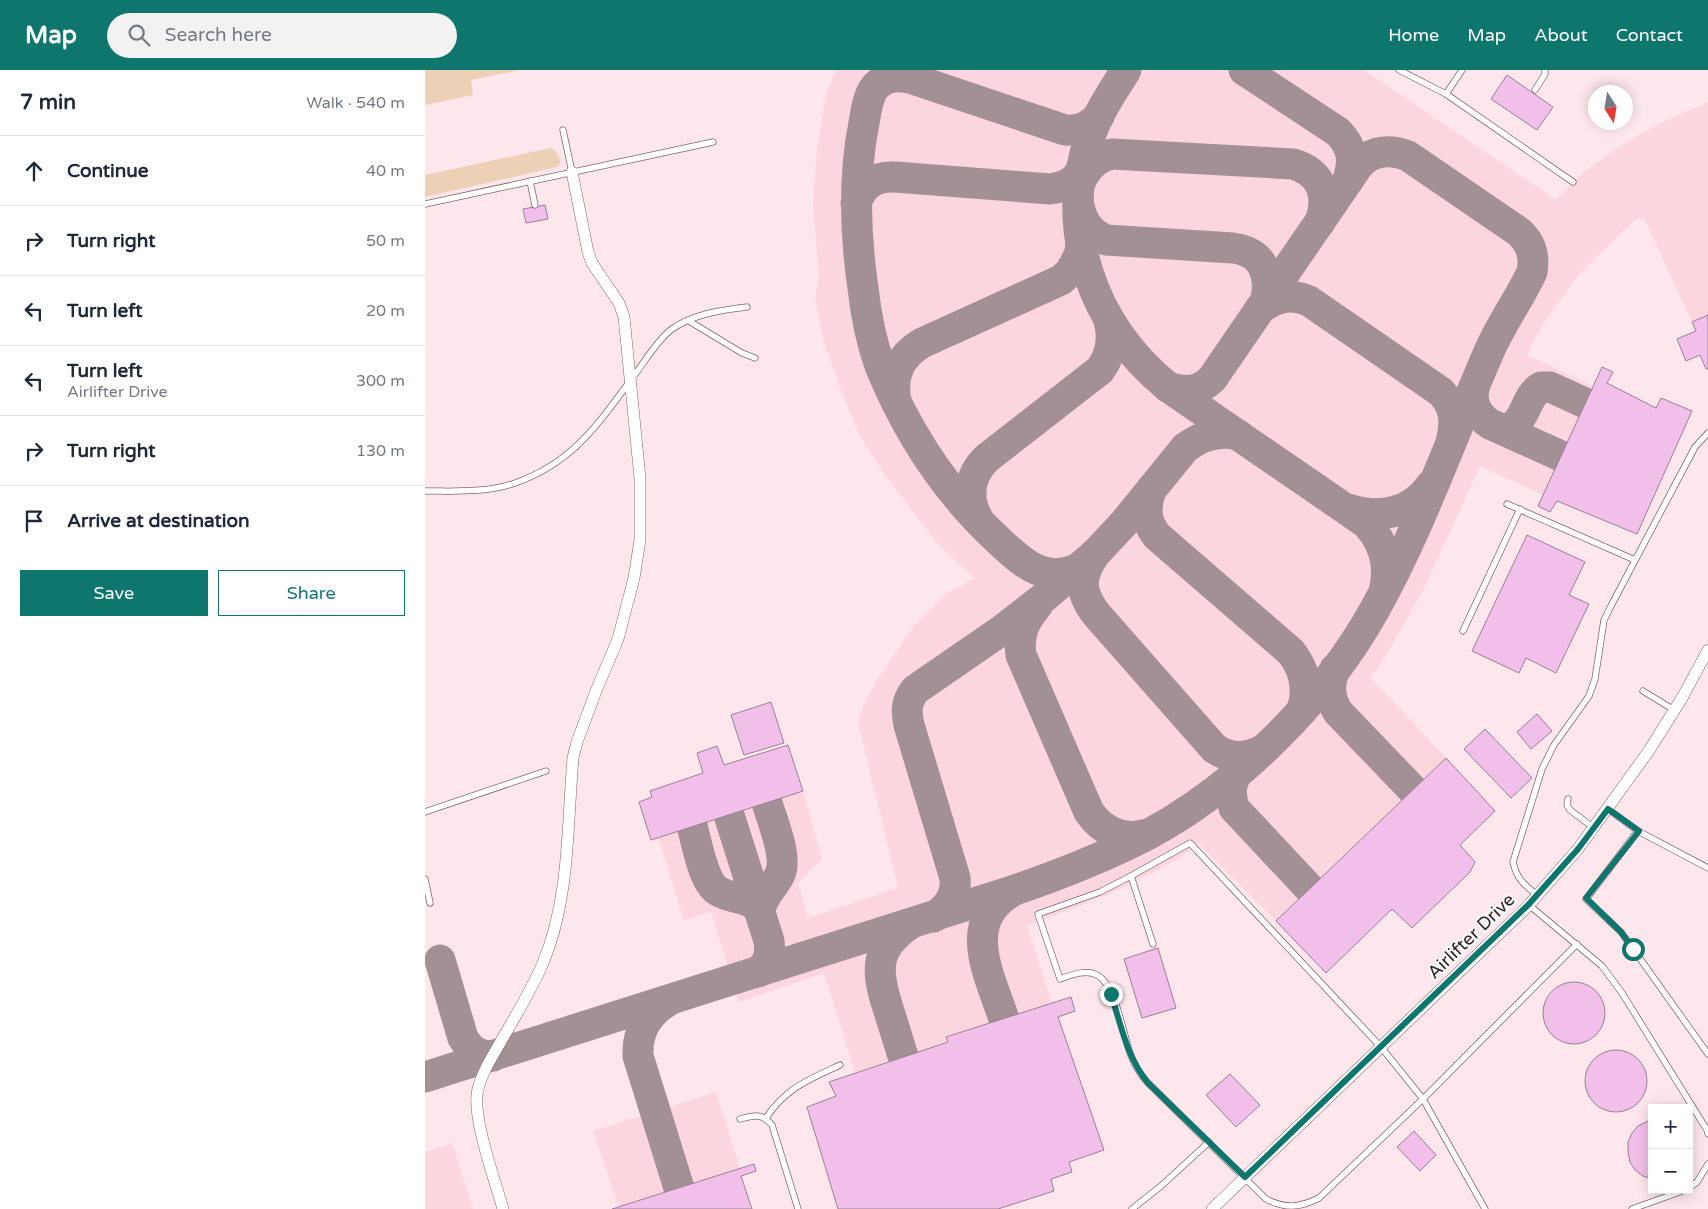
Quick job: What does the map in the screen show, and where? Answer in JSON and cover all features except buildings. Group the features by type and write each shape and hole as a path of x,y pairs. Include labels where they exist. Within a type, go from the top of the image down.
{"street":[{"path":"503,1209 480,1125 478,1088 493,1056 533,986 553,934 566,870 573,758 577,742 618,639 634,578 639,540 640,478 624,317 619,304 590,257 572,172"},
{"name":"Airlifter Drive","path":"1212,1209 1529,904 1578,849 1648,752 1708,650"}],"lane":[{"path":"1399,70 1446,94 1573,182"},
{"path":"1446,94 1462,70"},
{"path":"1535,90 1545,74 1545,70"},
{"path":"563,130 572,172"},
{"path":"425,204 713,142"},
{"path":"530,181 535,205"},
{"path":"425,491 483,491 515,483 550,467 578,447 602,420 649,354 671,330 689,321 720,310 747,307"},
{"path":"689,321 742,353 755,358"},
{"path":"1537,895 1515,873 1513,862 1542,769 1554,745 1589,696 1595,679 1605,620 1695,448 1708,432"},
{"path":"1507,504 1635,560"},
{"path":"1463,630 1520,509"},
{"path":"1643,691 1674,710"},
{"path":"425,812 546,771"},
{"path":"1568,799 1567,805 1570,810 1594,828"},
{"path":"1608,809 1639,831 1708,868"},
{"path":"1639,831 1586,898 1621,932 1708,1054"},
{"path":"1485,1209 1423,1099 1381,1047 1190,843 1099,892 1038,914 1059,979 1088,972 1097,975 1104,981 1111,994 1130,1054 1137,1070 1148,1083 1266,1199 1278,1206 1295,1207 1319,1198 1423,1099 1577,944"},
{"path":"1131,876 1153,944"},
{"path":"425,879 430,903"},
{"path":"1529,904 1602,966 1622,993 1708,1134"},
{"path":"766,1118 788,1092 840,1065"},
{"path":"740,1119 753,1115 766,1118 772,1126 797,1209"},
{"path":"1132,1209 1161,1186 1209,1142"},
{"path":"1693,1185 1697,1182 1708,1164"},
{"path":"1632,1209 1674,1194"}],"shaded area":[{"path":"425,70 520,70 471,80 473,95 425,105"},
{"path":"836,70 1364,70 1556,200 1580,175 1619,147 1661,123 1708,102 1708,315 1692,322 1647,224 1642,219 1635,220 1579,274 1543,324 1527,355 1593,386 1544,495 1480,466 1423,591 1377,670 1370,677 1446,758 1276,921 1198,843 1180,858 1141,879 1100,898 1027,926 1052,1003 946,1037 948,1042 855,1072 824,973 739,1002 711,912 684,920 658,837 803,791 822,858 798,884 808,918 898,888 858,722 862,709 877,680 913,627 942,597 974,578 938,544 882,471 858,432 823,339 815,297 819,278 813,201 817,148 826,96"},
{"path":"551,148 559,158 560,163 557,167 425,197 425,175"},
{"path":"716,1092 740,1168 619,1207 593,1131"},
{"path":"452,1143 473,1209 425,1209 425,1152"}],"taxiway":[{"path":"1126,70 1098,117 1081,170 1078,205 1080,239 1088,273 1101,305 1119,335 1141,362 1168,387 1366,523 1377,537 1384,552 1387,569 1385,587"},
{"path":"1244,70 1338,132 1347,143 1351,154 1348,180"},
{"path":"1077,569 1054,574 1043,572 1015,556 979,521 944,481 902,414 880,366 871,337 858,247 856,206 858,164 869,99 879,83 893,77 913,79 1065,130 1084,128 1099,116"},
{"path":"425,1077 1047,879 1099,858 1149,834 1183,814 1215,791 1247,765 1305,707 1355,642 1375,609 1421,515 1493,343 1532,272 1533,260 1531,250 1527,240 1519,232 1408,156 1394,152 1375,154 1358,166 1212,379 1197,389 1186,391 1168,387"},
{"path":"1080,183 1085,173 1093,164 1112,154 1293,164 1310,173 1321,186 1324,203 1320,222"},
{"path":"856,203 866,186 881,178 895,177 1050,189 1069,184 1082,169"},
{"path":"1079,206 1088,227 1106,240 1233,248 1252,254 1259,260 1266,275 1267,293 1265,303"},
{"path":"896,401 896,375 903,360 914,348 1061,280 1070,272 1074,265 1080,253 1081,243"},
{"path":"1260,309 1278,299 1290,297 1309,301 1441,392 1449,402 1453,413 1452,438"},
{"path":"980,522 973,506 971,489 976,473 981,465 987,458 1100,370 1107,359 1111,347 1109,321"},
{"path":"1500,428 1508,428 1514,425 1519,420 1535,392 1541,387 1550,387 1585,403"},
{"path":"1474,388 1474,404 1478,413 1485,421 1561,456"},
{"path":"934,917 951,900 955,890 955,878 909,725 907,707 912,694 915,690 1002,630 1095,554 1125,522 1185,448 1197,440 1210,435 1224,433 1238,435"},
{"path":"1348,509 1371,514 1394,512 1414,502 1431,485"},
{"path":"1151,490 1147,514 1150,525 1157,536 1291,652 1296,659 1300,666 1305,687 1302,710"},
{"path":"1095,554 1086,570 1083,584 1087,599 1097,615 1214,748 1232,756 1250,755 1263,750"},
{"path":"1037,606 1029,617 1021,635 1021,655 1089,812 1107,830 1115,833 1131,836 1148,834"},
{"path":"1335,669 1331,680 1331,691 1338,712 1412,789"},
{"path":"1238,772 1233,780 1231,789 1234,808 1309,888"},
{"path":"760,911 763,900 780,874 782,867 781,849 767,803"},
{"path":"729,815 769,941 770,950 768,958 758,972"},
{"path":"692,826 698,852 708,879 713,886 723,894 751,902 760,911"},
{"path":"1004,1019 987,968 983,951 983,934 986,919 995,905 1011,892"},
{"path":"903,1056 884,995 880,971 884,951 898,933 910,924"},
{"path":"440,960 463,1038 476,1052 493,1056"},
{"path":"668,1001 654,1012 645,1024 639,1039 638,1056 679,1188"}],"route":[{"path":"1111,994 1137,1070 1245,1177 1529,904 1578,849 1608,809 1639,831 1586,898 1621,932 1633,949"}]}
